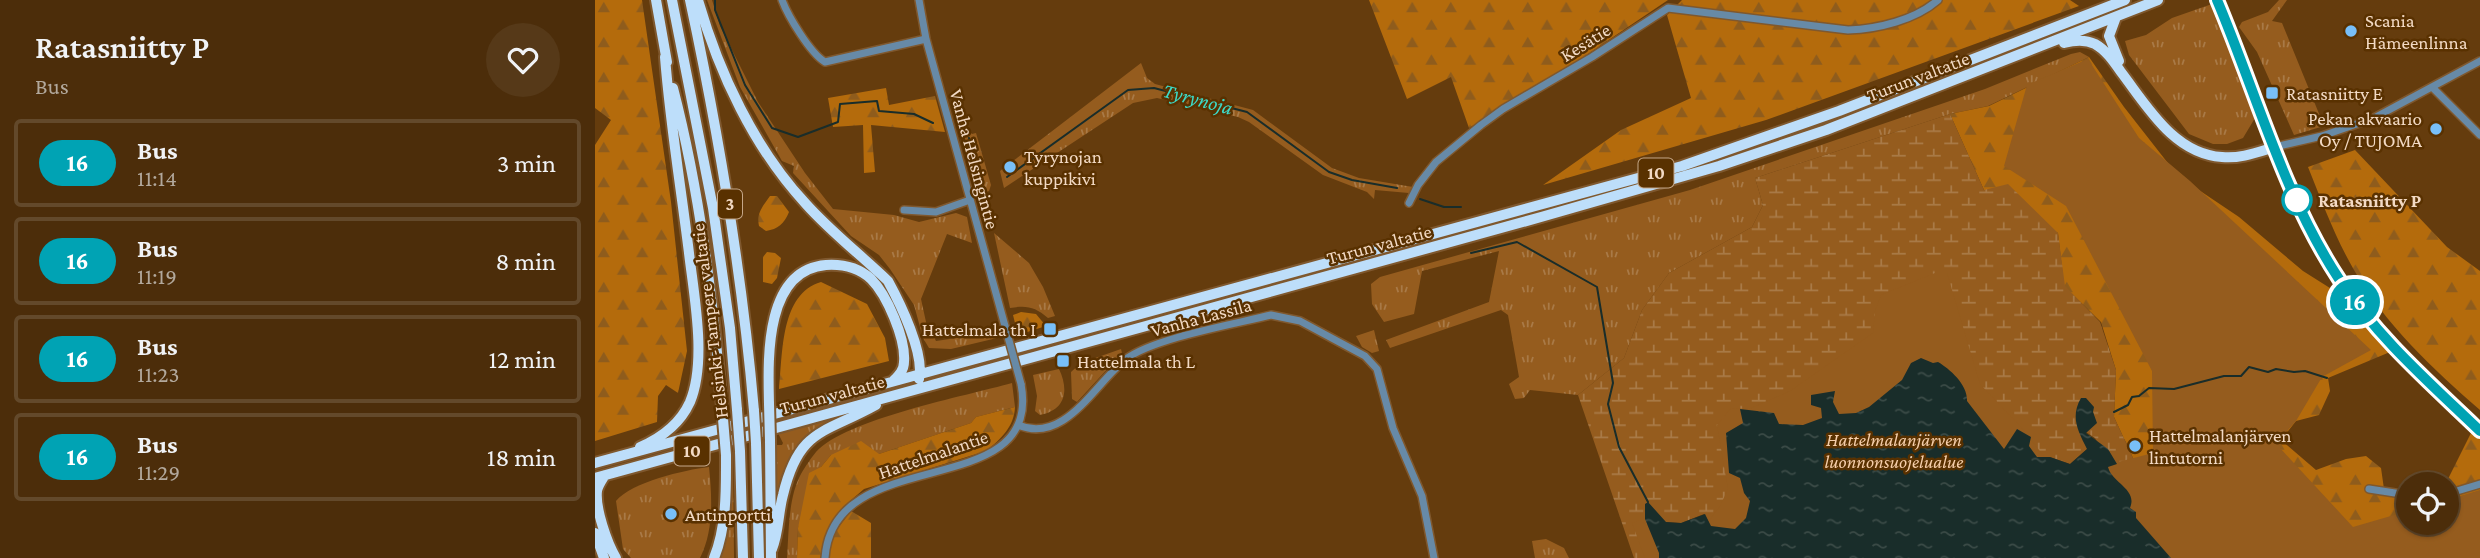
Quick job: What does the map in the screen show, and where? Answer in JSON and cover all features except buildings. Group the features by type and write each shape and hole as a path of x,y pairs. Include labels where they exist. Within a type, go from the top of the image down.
{"highway":[{"path":"619,456 647,444 672,427 689,402 695,378 697,342 693,289 656,0"},
{"name":"Helsinki-Tampere valtatie","path":"672,0 713,208 730,328 740,451 743,558"},
{"name":"Helsinki-Tampere valtatie","path":"690,0 730,205 746,323 756,443 759,558"},
{"path":"698,0 726,79 762,145 803,201 888,281 904,316 918,358 920,373 909,392"},
{"name":"Turun valtatie","path":"595,463 1682,166 1875,98 2125,0"},
{"name":"Turun valtatie","path":"600,477 1719,166 1826,130 2158,0"},
{"path":"2116,17 2109,30 2110,42 2130,83"},
{"path":"2034,50 2074,40 2088,41 2101,48 2148,109 2176,139 2193,150 2222,158 2275,147"},
{"path":"665,57 683,124 717,341 726,455 724,511 720,541 714,558"},
{"path":"771,553 768,363 776,309 791,284 809,270 820,266 845,266 858,270 878,288 895,321 904,356 901,372 891,382"},
{"path":"918,358 956,363"},
{"path":"771,553 787,479 801,449 824,429 893,395"},
{"path":"600,477 597,502 607,541 616,558"},
{"path":"595,533 604,558"}],"main road":[{"path":"2217,0 2303,212 2345,287 2394,348 2480,430"}],"street":[{"path":"782,0 798,29 819,59 825,62 926,39"},
{"name":"Vanha Helsingintie","path":"919,0 926,39 1021,384 1023,404 1018,425"},
{"name":"Kesätie","path":"1409,203 1417,186 1436,162 1481,125 1668,8 1857,29 1910,16 1938,0"},
{"path":"2275,147 2322,136 2374,118 2480,61"},
{"path":"2432,87 2480,135"},
{"path":"904,210 936,212 970,200"},
{"name":"Vanha Lassila","path":"1018,425 1040,430 1059,423 1123,361 1147,348 1271,315 1291,317 1365,356 1377,369 1393,428 1422,496 1434,558"},
{"name":"Hattelmalantie","path":"825,558 826,546 835,525 861,498 885,486 978,460 1008,443 1018,425"},
{"path":"2459,490 2480,484"},
{"path":"2369,489 2396,493"}],"green space":[{"path":"595,0 642,0 671,202 687,351 678,393 666,385 658,396 657,422 595,441 595,145 611,120 595,108"},
{"path":"707,0 712,0 720,26 758,102 805,173 833,209 894,215 919,222 956,213 967,217 972,243 947,234 921,299 926,322 936,341 991,333 997,338 951,349 929,348 923,338 914,305 879,255 851,236 793,173 794,166 782,161 740,87"},
{"path":"1369,0 1668,0 1579,60 1469,128 1451,77 1407,99"},
{"path":"1682,0 2070,0 2079,6 1766,120 1543,185 1621,130 1691,98 1667,15"},
{"path":"2279,0 2287,0 2272,21 2282,23 2324,126 2294,135 2257,52 2239,27 2242,22 2268,12"},
{"path":"2212,4 2255,118 2243,138 2227,144 2213,144 2189,134 2129,55 2125,41 2146,35 2172,18"},
{"path":"2080,52 2089,57 1988,106 1950,114 1755,178 1763,205 1752,227 1669,273 1642,310 1624,358 1578,395 1530,390 1524,398 1515,399 1509,384 1519,377 1508,315 1501,310 1390,348 1386,340 1489,302 1499,251 1422,271 1414,314 1384,322 1372,304 1371,284 1380,277 1690,190 1985,89"},
{"path":"2089,57 2178,176 2239,217 2303,271 2341,295 2390,352 2328,378 2330,391 2319,415 2296,421 2281,440 2316,470 2346,459 2366,456 2381,468 2384,489 2396,490 2396,535 2459,535 2459,472 2452,472 2472,431 2480,439 2480,558 2206,558 2139,471 2114,417 2116,370 2101,322 2064,286 2058,233 1984,190 1950,114 1989,106"},
{"name":"Hattelmalanjärven luonnonsuojelualue","path":"2088,59 2139,138 2190,181 2371,350 2322,377 2296,421 2280,439 2280,448 2353,527 2396,514 2396,535 2459,535 2459,496 2480,490 2480,558 1645,558 1632,523 1639,520 1673,542 1700,533 1720,506 1728,489 1717,425 1731,408 1749,409 1790,391 1873,333 1875,311 1881,295 1935,273 1947,273 1980,384 2021,427 2060,477 2153,453 2152,371 2066,206 2004,166 2027,85"},
{"path":"1141,63 1147,78 1155,84 1253,110 1332,168 1359,178 1413,187 1409,193 1375,190 1374,199 1367,192 1323,175 1249,122 1157,98 1133,103 1004,188 1000,171"},
{"path":"886,88 889,105 935,96 945,132 871,125 875,172 864,173 863,125 833,127 828,98"},
{"path":"1950,114 1984,190 2008,184 2058,233 2065,286 2100,322 2116,370 2114,417 2139,471 2171,558 2095,438 2086,432 2096,423 2093,412 2081,398 2087,449 2070,464 2050,457 1740,478 1711,526 1704,514 1681,523 1666,522 1659,558 1634,558 1578,395 1624,358 1642,310 1669,273 1752,227 1763,205 1755,178"},
{"path":"959,127 966,127 972,134 976,133 991,185 989,191 979,194"},
{"path":"2355,150 2447,247 2480,271 2480,410 2395,327 2366,290 2341,245 2308,167"},
{"path":"770,196 777,196 789,212 780,225 766,231 759,226 758,217"},
{"path":"994,233 1029,263 1055,316 1048,318 1035,309 1026,307 1010,308"},
{"path":"767,252 775,253 781,258 777,278 772,284 763,282 763,257"},
{"path":"821,282 867,304 885,338 889,361 779,389 783,342 791,312 808,289"},
{"path":"1021,312 1036,314 1046,326 1018,335 1013,315"},
{"path":"1374,330 1379,351 1372,353 1362,347 1356,336"},
{"path":"1121,349 1122,353 1077,402 1072,399 1071,372 1081,363"},
{"path":"1059,369 1064,384 1063,398 1055,409 1040,415 1035,411 1037,396 1033,375"},
{"path":"1012,383 1015,407 976,417 971,423 879,454 831,455 821,467 798,528 797,558 787,558 790,515 797,483 814,454 831,440 879,419"},
{"path":"1015,407 1006,432 986,451 864,489 843,507 832,523 821,558 797,558 798,528 809,473 821,467 831,455 861,441 879,454 971,423 976,417"},
{"path":"835,417 805,441 776,508 774,454 777,445 783,443 778,433"},
{"path":"729,462 733,462 734,558 718,558"},
{"path":"709,467 710,525 700,558 631,558 623,549 616,501 646,483"},
{"path":"851,511 871,523 871,558 828,558 834,533"},
{"path":"1546,539 1564,548 1569,558 1535,558 1532,541"}],"water":[{"path":"1921,358 1933,363 1938,362 1957,378 1965,389 1967,401 2004,449 2017,429 2031,437 2029,446 2037,457 2050,457 2070,464 2087,449 2078,430 2076,418 2081,398 2086,398 2094,407 2097,423 2086,433 2108,449 2117,464 2108,467 2110,473 2128,491 2132,501 2130,508 2136,512 2136,518 2171,558 1659,558 1645,519 1645,504 1648,502 1666,522 1681,523 1705,514 1711,526 1735,529 1746,518 1750,501 1744,493 1740,478 1729,473 1726,433 1743,423 1740,409 1774,413 1779,424 1803,425 1822,418 1821,408 1811,405 1811,395 1835,391 1833,402 1839,414 1856,413 1869,407 1902,380 1911,363"}],"waterway":[{"name":"Tyrynoja","path":"715,0 715,10 745,85 772,128 798,137 838,122 840,104 877,101 879,111 914,114 933,123"},
{"name":"Tyrynoja","path":"1007,177 1128,90 1154,88 1247,112 1329,172 1352,180 1397,188"},
{"path":"969,138 982,176"},
{"path":"1420,199 1444,207 1461,207"},
{"name":"Tyrynoja","path":"1471,253 1517,242 1597,287 1613,383 1608,404 1619,447 1648,502"},
{"path":"2114,412 2128,405 2132,397 2139,396 2149,388 2174,389 2224,376 2241,376 2249,367 2268,372 2276,369 2305,371 2327,378"}],"bus line":[{"name":"16","path":"2217,0 2283,169 2318,242 2339,278 2394,348 2480,431"}],"place":[{"name":"Scania Hämeenlinna","path":"2351,31"},
{"name":"Ratasniitty E","path":"2272,93"},
{"name":"Pekan akvaario Oy / TUJOMA","path":"2436,129"},
{"name":"Tyrynojan kuppikivi","path":"1010,167"},
{"name":"Ratasniitty P","path":"2297,200"},
{"name":"Hattelmala th I","path":"1050,329"},
{"name":"Hattelmala th L","path":"1063,361"},
{"name":"Hattelmalanjärven lintutorni","path":"2135,446"},
{"name":"Antinportti","path":"671,514"}]}
